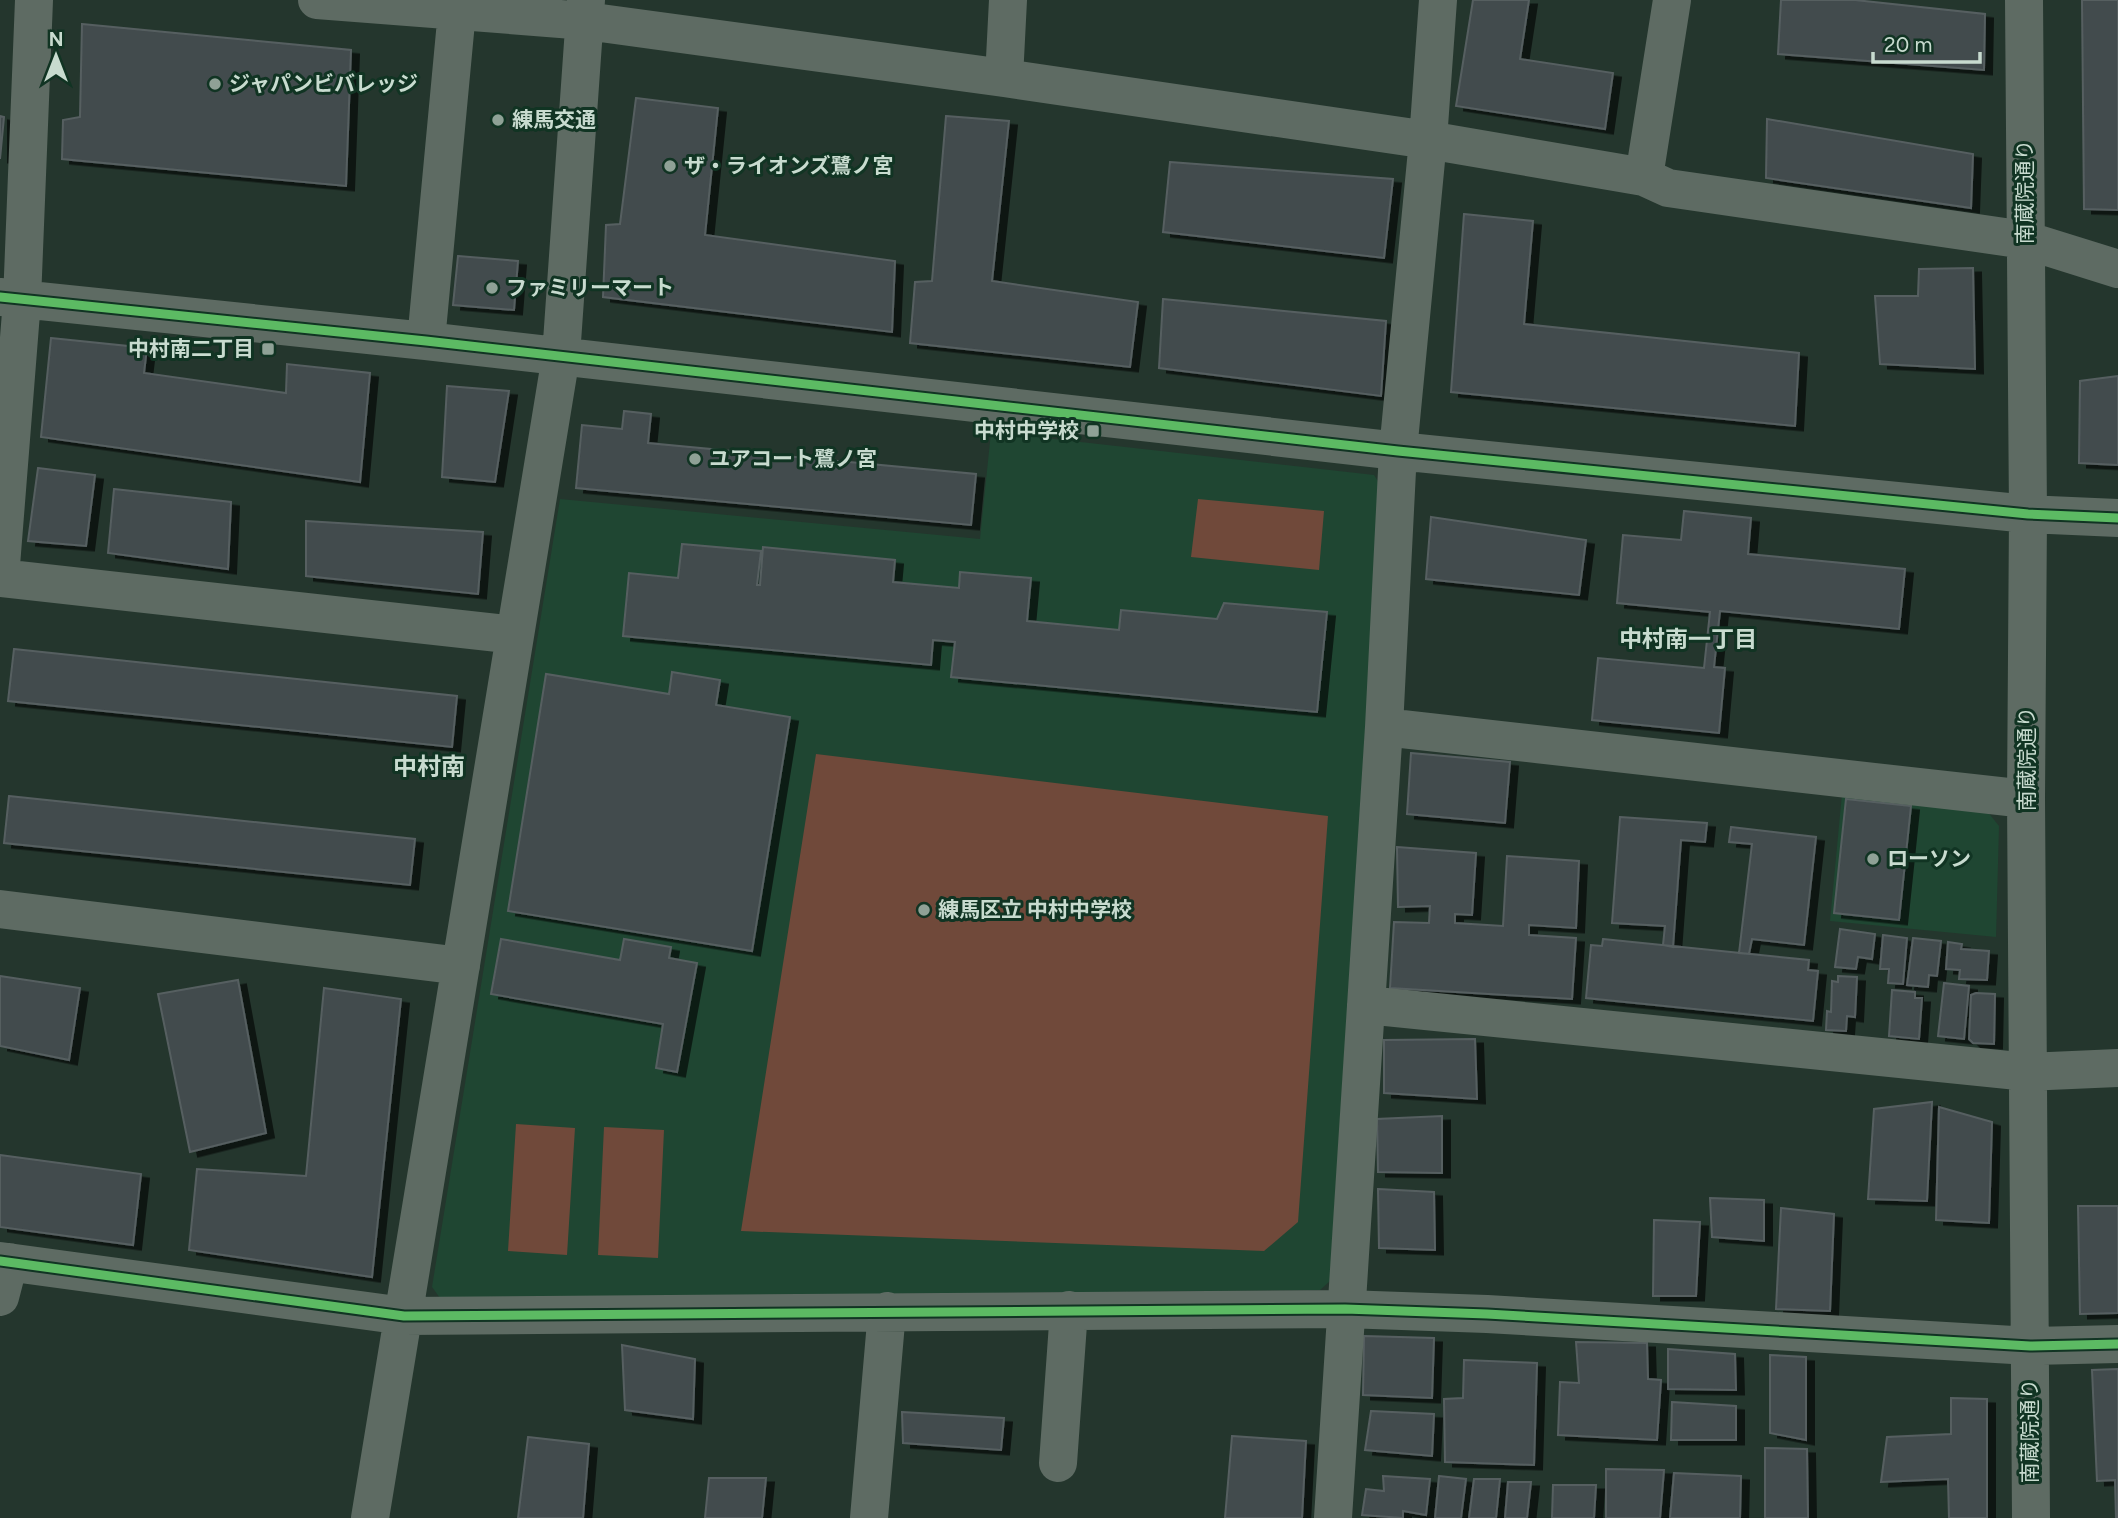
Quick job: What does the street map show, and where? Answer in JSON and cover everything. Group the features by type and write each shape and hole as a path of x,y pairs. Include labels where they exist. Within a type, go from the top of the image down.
{"street":[{"path":"34,0 11,299 0,578 515,635"},
{"path":"317,0 457,11 586,11 1004,78 1428,140 1644,177 1668,188 2025,240 2118,269"},
{"path":"1004,78 1009,0"},
{"path":"1333,1518 1384,727 1398,450 1428,140 1438,0"},
{"path":"1644,177 1672,0"},
{"name":"南蔵院通り","path":"2024,0 2031,1518"},
{"path":"426,341 457,11"},
{"path":"370,1518 561,356 586,11"},
{"path":"11,299 426,341 1398,450 2028,514 2118,518"},
{"path":"1384,727 2026,799"},
{"path":"0,909 461,966"},
{"path":"1366,1005 2028,1072 2118,1068"},
{"path":"3,1273 404,1316 1345,1309 1488,1314 2030,1346 2118,1343"},
{"path":"1058,1463 1069,1310"},
{"path":"869,1518 887,1311"}],"shaded area":[{"name":"練馬区立 中村中学校","path":"991,432 1374,475 1381,486 1330,1281 1320,1290 440,1298 432,1287 560,499 980,539"},
{"path":"1198,499 1324,511 1319,570 1191,557"},
{"path":"816,754 1328,816 1298,1222 1264,1251 741,1231"},
{"path":"1842,794 1987,811 1999,826 1996,937 1830,921"},
{"path":"516,1124 575,1128 567,1255 508,1251"},
{"path":"604,1127 664,1130 658,1258 598,1255"}],"building":[{"path":"1473,0 1529,0 1520,59 1613,73 1605,129 1456,106"},
{"path":"1781,0 1855,0 1985,14 1984,70 1778,54"},
{"path":"2082,0 2118,0 2118,210 2084,209"},
{"name":"ジャパンビバレッジ","path":"82,24 351,50 346,186 62,159 63,120 80,117"},
{"name":"ザ・ライオンズ鷺ノ宮","path":"636,98 718,108 705,235 895,261 892,332 603,297 606,225 620,224"},
{"path":"0,116 4,117 0,159"},
{"path":"946,116 1009,121 992,281 1138,302 1130,367 910,343 915,282 932,281"},
{"path":"1767,119 1973,154 1971,208 1766,178"},
{"path":"1170,162 1393,179 1384,258 1163,232"},
{"path":"1464,214 1533,221 1524,324 1799,353 1795,426 1451,392"},
{"path":"458,256 518,261 514,310 453,305"},
{"path":"1973,268 1975,369 1880,364 1875,296 1918,296 1919,269"},
{"path":"1163,299 1386,321 1381,396 1159,368"},
{"path":"51,338 147,348 144,373 286,393 287,364 370,373 360,482 41,437"},
{"path":"2118,376 2118,465 2079,463 2080,381"},
{"path":"447,386 509,391 495,482 442,477"},
{"name":"ユアコート鷺ノ宮","path":"624,411 651,414 648,443 976,474 971,525 576,488 582,425 622,429"},
{"path":"38,468 95,475 86,546 28,541"},
{"path":"114,489 231,502 228,569 108,553"},
{"path":"1684,511 1751,518 1748,554 1905,569 1899,629 1720,611 1714,667 1725,668 1719,733 1592,720 1598,658 1704,668 1710,612 1617,603 1623,535 1681,540"},
{"path":"1431,517 1586,540 1579,595 1426,579"},
{"path":"306,521 483,532 478,594 306,576"},
{"path":"682,544 761,551 757,585 760,585 763,547 895,560 893,582 959,588 960,572 1031,578 1027,621 1119,630 1121,610 1217,619 1224,603 1327,612 1317,712 951,677 955,642 933,640 931,665 623,636 629,573 678,578"},
{"path":"14,649 457,696 452,747 8,701"},
{"path":"672,672 720,680 716,705 790,717 752,951 508,911 546,674 669,694"},
{"path":"1411,753 1510,762 1505,823 1407,814"},
{"path":"9,796 415,839 410,885 4,843"},
{"name":"ローソン","path":"1846,799 1911,806 1899,920 1834,913"},
{"path":"1620,817 1707,823 1705,842 1681,840 1673,947 1663,945 1665,926 1612,923"},
{"path":"1731,827 1816,837 1804,945 1752,939 1749,954 1739,953 1752,844 1729,842"},
{"path":"1397,847 1476,853 1472,915 1455,914 1455,923 1503,926 1507,856 1579,861 1576,928 1529,925 1529,935 1576,938 1572,999 1390,988 1394,922 1429,923 1430,906 1398,907"},
{"path":"1840,929 1875,934 1872,959 1858,957 1856,969 1835,967"},
{"path":"1883,935 1907,938 1903,984 1888,983 1889,969 1880,969"},
{"path":"1913,938 1941,941 1937,976 1929,975 1928,987 1907,985"},
{"path":"501,939 620,960 624,939 671,947 669,958 697,963 677,1072 656,1068 663,1024 491,994"},
{"path":"1603,939 1809,960 1808,970 1818,971 1813,1021 1586,998 1591,945 1602,946"},
{"path":"1948,942 1962,944 1961,949 1989,951 1987,980 1959,979 1960,970 1946,969"},
{"path":"0,976 80,988 69,1060 0,1046"},
{"path":"1838,976 1857,977 1855,1017 1847,1016 1846,1031 1826,1030 1827,1011 1831,1012 1832,981 1838,982"},
{"path":"238,980 266,1133 190,1152 158,994"},
{"path":"1944,983 1969,986 1964,1039 1938,1036"},
{"path":"324,988 401,999 372,1277 189,1250 197,1169 306,1176"},
{"path":"1892,990 1915,992 1915,998 1922,998 1919,1039 1889,1036"},
{"path":"1995,994 1994,1044 1973,1043 1969,1039 1971,995"},
{"path":"1475,1039 1477,1099 1384,1093 1384,1040"},
{"path":"1932,1102 1927,1201 1868,1199 1874,1109"},
{"path":"1939,1107 1992,1122 1989,1223 1936,1220"},
{"path":"1442,1116 1442,1173 1378,1172 1377,1119"},
{"path":"0,1155 141,1174 133,1245 0,1227"},
{"path":"1378,1189 1434,1192 1435,1250 1379,1248"},
{"path":"1710,1198 1764,1200 1764,1241 1712,1237"},
{"path":"2078,1206 2118,1206 2118,1313 2080,1314"},
{"path":"1781,1208 1834,1214 1830,1311 1776,1309"},
{"path":"1654,1220 1700,1222 1696,1296 1653,1296"},
{"path":"1364,1336 1434,1338 1432,1398 1363,1395"},
{"path":"1576,1342 1647,1343 1648,1379 1661,1380 1657,1440 1558,1435 1560,1382 1579,1383"},
{"path":"622,1345 695,1359 693,1419 625,1410"},
{"path":"1668,1349 1735,1354 1736,1390 1668,1389"},
{"path":"1770,1355 1806,1357 1806,1440 1770,1433"},
{"path":"1464,1360 1537,1363 1534,1465 1445,1462 1444,1399 1463,1398"},
{"path":"2118,1369 2116,1518 2115,1480 2097,1481 2092,1370"},
{"path":"1951,1398 1987,1399 1987,1518 1949,1518 1948,1479 1881,1482 1887,1437 1951,1434"},
{"path":"1672,1402 1736,1406 1736,1440 1671,1440"},
{"path":"1371,1411 1434,1414 1432,1456 1365,1450"},
{"path":"902,1412 1004,1418 1001,1450 903,1443"},
{"path":"1232,1436 1306,1441 1302,1518 1225,1518"},
{"path":"528,1437 589,1444 583,1518 518,1518"},
{"path":"1765,1448 1807,1449 1808,1518 1765,1518"},
{"path":"1606,1469 1664,1470 1660,1518 1606,1518"},
{"path":"1674,1473 1741,1476 1740,1518 1670,1518"},
{"path":"1383,1476 1430,1479 1426,1515 1403,1511 1403,1518 1362,1515 1366,1489 1384,1491"},
{"path":"1439,1476 1466,1479 1461,1518 1435,1518"},
{"path":"709,1478 766,1478 762,1518 705,1518"},
{"path":"1474,1479 1500,1479 1496,1518 1469,1518"},
{"path":"1508,1482 1531,1482 1527,1518 1505,1518"},
{"path":"1553,1485 1596,1485 1594,1518 1552,1518"}],"cycle path":[{"path":"0,297 426,341 1398,451 2028,514 2118,518"},
{"path":"0,1261 404,1316 1345,1309 1487,1314 2030,1346 2118,1344"}],"place":[{"name":"ジャパンビバレッジ","path":"215,84"},
{"name":"練馬交通","path":"498,120"},
{"name":"ザ・ライオンズ鷺ノ宮","path":"670,166"},
{"name":"ファミリーマート","path":"492,288"},
{"name":"中村南二丁目","path":"268,349"},
{"name":"中村中学校","path":"1093,431"},
{"name":"ユアコート鷺ノ宮","path":"695,459"},
{"name":"ローソン","path":"1873,859"},
{"name":"練馬区立 中村中学校","path":"924,910"}],"district":[{"name":"中村南一丁目","path":"1688,639"},
{"name":"中村南","path":"429,767"}]}
